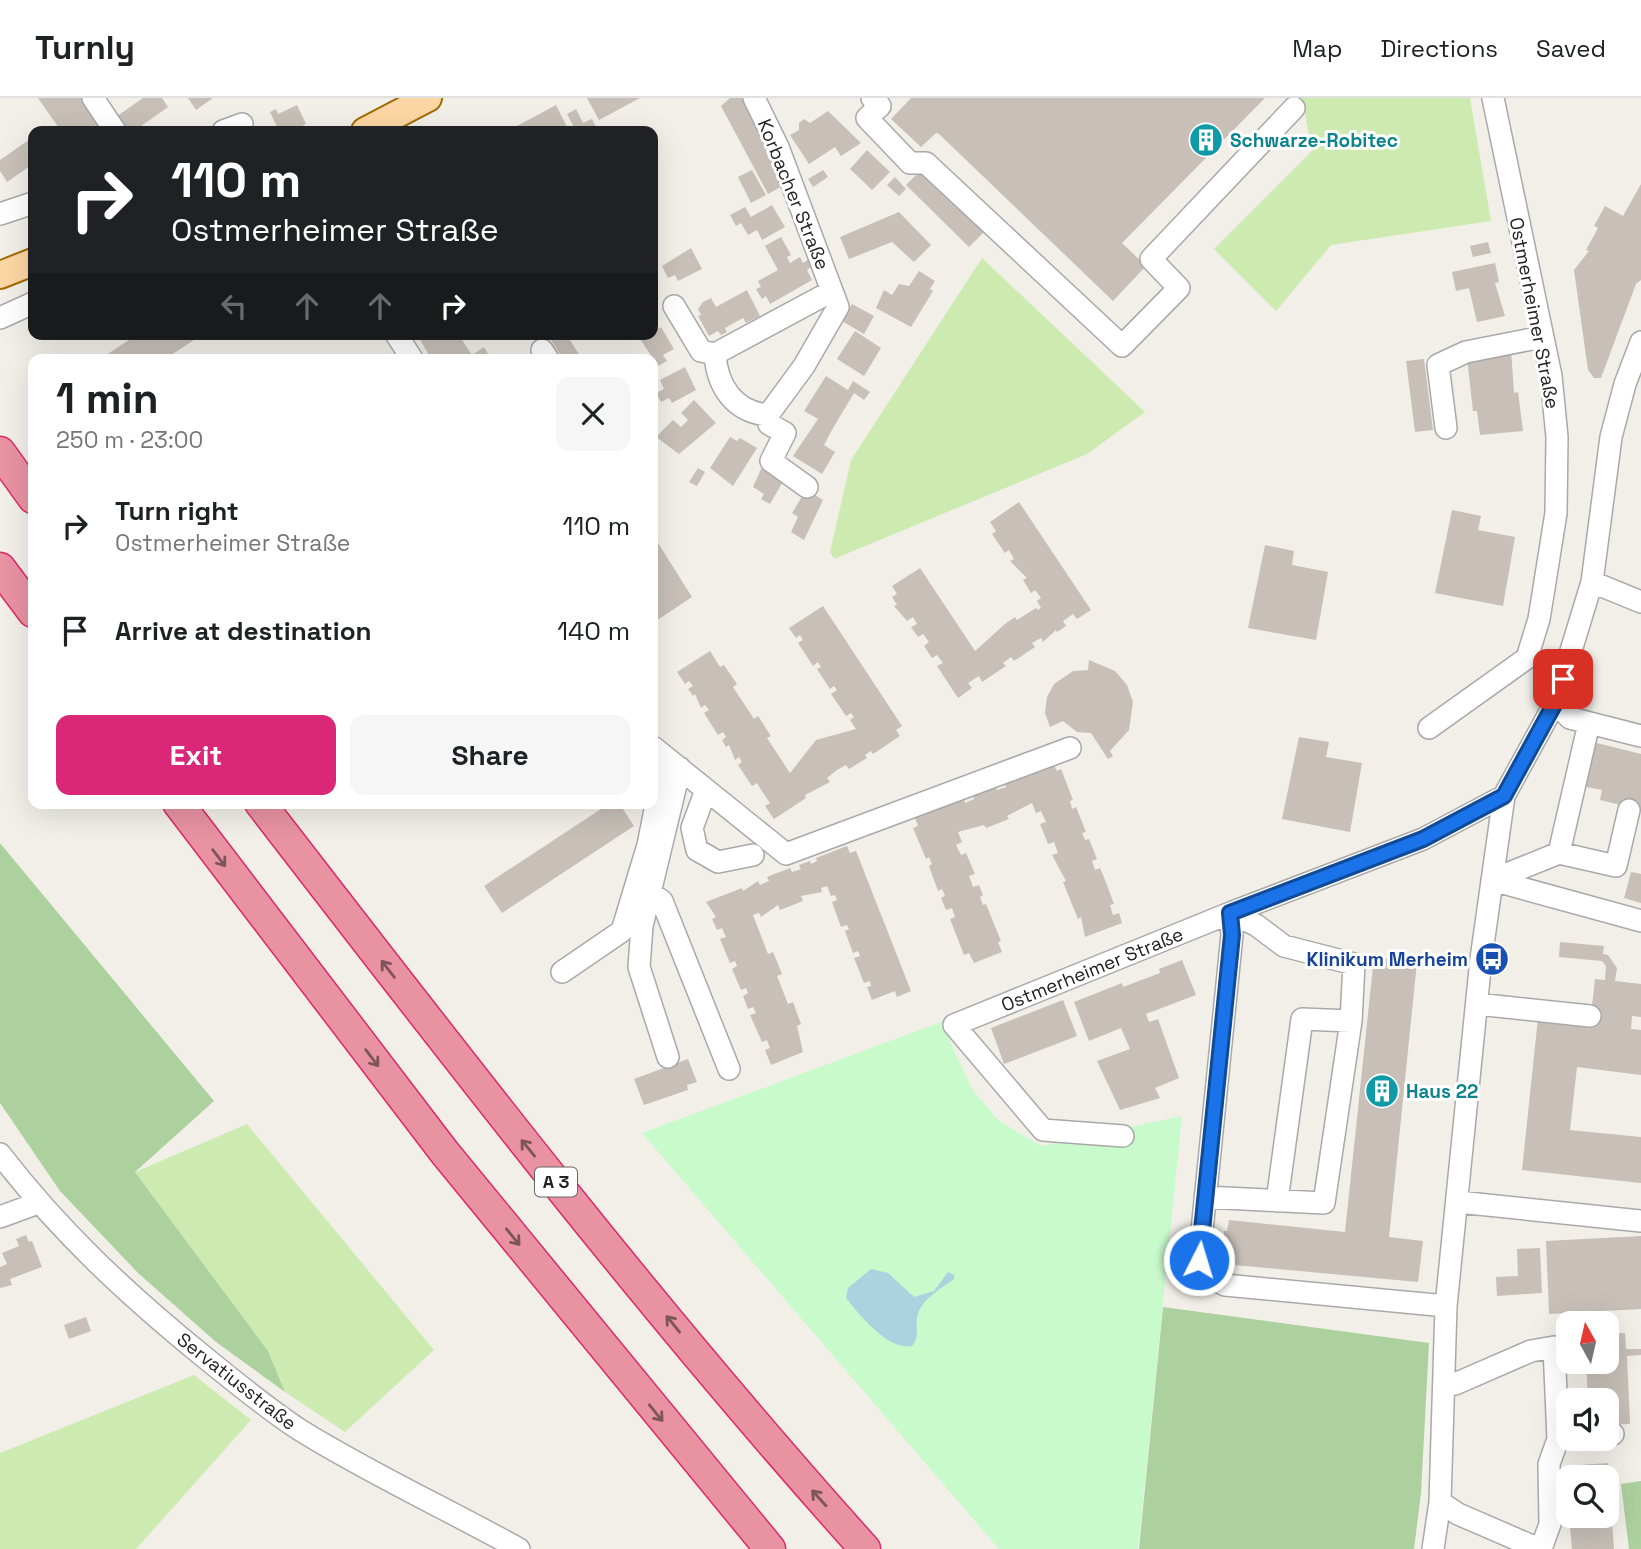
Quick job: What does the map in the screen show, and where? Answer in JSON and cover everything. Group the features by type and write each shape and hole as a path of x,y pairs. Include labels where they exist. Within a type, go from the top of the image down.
{"highway":[{"path":"0,452 28,491"},
{"path":"0,568 28,605"},
{"path":"182,809 444,1153 771,1549"},
{"name":"A 3","path":"265,809 499,1112 777,1452 865,1549"}],"main road":[{"path":"375,126 428,98"},
{"path":"0,275 28,264"}],"street":[{"path":"93,98 112,126"},
{"name":"Korbacher Straße","path":"754,98 778,147 838,307 798,375 768,415"},
{"name":"Ostmerheimer Straße","path":"1429,728 1527,658 1539,619 1556,513 1557,437 1550,376 1493,98"},
{"path":"880,101 867,118 910,163 926,163 1122,346 1179,288 1151,259 1294,108"},
{"path":"0,214 28,205"},
{"name":"Korbacher Straße","path":"715,354 832,291"},
{"path":"0,318 28,305"},
{"path":"674,306 701,351 715,354 716,375 724,392 752,414 768,415 769,424 785,433 771,461 807,488"},
{"path":"1446,428 1438,365 1466,352 1542,337"},
{"path":"1433,1549 1440,1502 1446,1306 1477,1004 1504,796 1555,703 1592,582 1611,437 1625,384 1641,342"},
{"path":"1592,582 1641,602"},
{"path":"1555,703 1570,718 1641,736"},
{"path":"1559,853 1589,723"},
{"path":"658,751 786,854 1070,748"},
{"path":"668,1057 642,986 639,967 642,926 649,892 680,768"},
{"path":"658,772 661,780 658,795"},
{"path":"706,789 692,828 697,850 718,862 753,855"},
{"name":"Ostmerheimer Straße","path":"1123,1136 1043,1130 954,1025 1230,913 1423,839 1504,796"},
{"path":"562,972 622,931 648,845 655,809"},
{"path":"1492,880 1559,853 1616,866 1629,810"},
{"path":"1492,880 1641,920"},
{"path":"649,892 662,901 729,1069"},
{"path":"1205,1198 1324,1203 1350,1021 1354,964 1284,946 1256,925 1230,913 1232,935 1205,1198 1199,1260 1207,1275 1225,1285 1446,1306"},
{"path":"1477,1004 1590,1016"},
{"path":"1277,1201 1302,1019 1350,1021"},
{"name":"Servatiusstraße","path":"0,1154 38,1203 142,1304 252,1396 300,1430 519,1549"},
{"path":"1458,1202 1641,1221"},
{"path":"0,1217 38,1203"},
{"path":"1445,1385 1455,1384 1531,1351 1554,1348 1558,1388"},
{"path":"1440,1502 1458,1514 1540,1549 1550,1524 1549,1464 1556,1451"}],"green space":[{"path":"1302,98 1470,98 1491,221 1331,245 1276,311 1214,249 1312,151"},
{"path":"982,258 1145,412 1087,454 834,559 830,552 851,460"},
{"path":"0,843 214,1101 135,1172 268,1351 285,1392 216,1342 138,1273 60,1191 0,1103"},
{"path":"941,1022 972,1089 998,1120 1041,1146 1182,1116 1138,1549 999,1549 642,1133"},
{"path":"247,1124 434,1350 345,1432 285,1392 268,1351 135,1172"},
{"path":"1163,1307 1429,1343 1421,1493 1414,1549 1139,1549"},
{"path":"194,1375 251,1420 136,1549 0,1549 0,1453"},
{"path":"1641,1481 1641,1549 1629,1549 1621,1484"}],"water":[{"path":"871,1269 888,1273 914,1297 934,1291 948,1272 954,1275 954,1279 933,1294 920,1309 916,1338 912,1346 893,1343 884,1337 866,1322 846,1298 848,1288"}],"building":[{"path":"38,98 84,98 104,126 58,126"},
{"path":"143,98 162,98 168,107 141,126 118,126 113,119"},
{"path":"188,98 213,98 196,110"},
{"path":"587,98 640,98 599,120"},
{"path":"730,98 743,98 773,154 784,185 768,194 721,106"},
{"path":"911,98 1265,98 1122,243 1146,266 1113,301 939,134 936,133 921,147 891,119"},
{"path":"297,105 306,124 277,126 270,112 276,109 278,114"},
{"path":"556,105 566,126 517,126"},
{"path":"576,109 583,123 592,119 596,126 573,126 567,114"},
{"path":"828,111 861,143 841,156 835,147 809,164 790,135 799,130 799,123 804,119 810,123"},
{"path":"28,140 28,167 7,182 0,171 0,160"},
{"path":"867,150 890,172 872,190 850,169"},
{"path":"925,166 955,204 984,232 969,247 906,185"},
{"path":"752,170 766,195 751,203 738,177"},
{"path":"823,170 828,177 813,187 808,179"},
{"path":"895,177 906,189 899,196 887,185"},
{"path":"1641,184 1641,280 1636,284 1601,378 1594,378 1588,370 1574,270 1589,251 1586,250 1598,228 1594,226 1605,206 1623,216"},
{"path":"772,205 785,227 762,240 757,230 748,235 741,223 736,226 730,215 745,207 751,217"},
{"path":"899,212 931,245 914,262 892,242 849,259 840,237"},
{"path":"781,237 791,255 787,257 790,263 800,257 803,263 808,260 811,267 807,270 812,280 770,304 766,296 762,299 756,289 761,287 758,281 778,270 765,246"},
{"path":"1488,242 1491,253 1473,257 1470,246"},
{"path":"691,248 702,269 678,281 675,275 668,278 662,266"},
{"path":"1495,263 1499,282 1495,283 1505,316 1477,322 1469,288 1456,291 1452,272"},
{"path":"919,271 935,281 930,289 933,291 911,327 876,308 884,290 892,295 899,284 909,286"},
{"path":"747,290 760,316 746,323 743,318 725,328 727,332 721,335 718,331 709,336 698,316 701,315 698,309 703,302 711,298 716,307"},
{"path":"852,304 874,316 864,334 842,321"},
{"path":"661,327 674,349 663,355 667,361 658,366 658,354 650,354 641,340 658,340 658,329"},
{"path":"855,331 881,348 864,376 837,359"},
{"path":"129,340 194,340 173,354 108,354"},
{"path":"420,340 462,340 471,354 428,354"},
{"path":"551,340 570,340 579,354 560,354"},
{"path":"484,347 488,354 474,354"},
{"path":"1511,349 1514,393 1518,392 1523,431 1480,435 1477,411 1473,411 1467,358"},
{"path":"1424,359 1433,430 1415,432 1406,361"},
{"path":"685,367 696,390 672,403 669,398 661,402 658,392 664,389 660,380"},
{"path":"826,376 848,390 853,381 870,392 864,400 854,393 833,428 824,445 835,452 822,474 793,456 818,419 804,411"},
{"path":"694,400 716,423 679,454 658,438 658,435 673,420 681,427 688,420 681,413"},
{"path":"730,437 737,441 740,438 757,448 733,486 710,468"},
{"path":"765,466 785,478 770,504 761,499 764,494 753,487"},
{"path":"698,468 705,472 697,486 689,482"},
{"path":"810,492 823,500 804,540 791,532 798,517 792,513 803,495"},
{"path":"1019,502 1091,610 1077,619 1073,614 1063,621 1066,626 1057,632 1056,630 1043,642 1041,638 1032,643 1035,647 1014,661 1011,657 1003,663 1006,666 982,682 979,676 968,683 972,688 958,698 937,666 943,663 937,655 932,658 924,646 929,642 923,634 918,637 911,627 917,624 913,617 907,621 894,606 897,605 892,597 897,594 892,586 920,568 975,651 1015,617 1017,620 1036,608 1038,610 1041,608 1037,601 1041,598 1035,590 1031,593 1023,580 1027,578 1010,561 1014,559 1009,550 1005,553 992,534 996,531 990,522"},
{"path":"1452,510 1481,516 1478,530 1515,537 1503,606 1435,593"},
{"path":"658,543 692,597 658,620"},
{"path":"1265,545 1294,551 1292,565 1328,572 1316,640 1248,628"},
{"path":"823,606 902,726 896,730 900,736 873,754 871,751 865,755 867,758 849,769 846,765 837,770 827,778 830,782 805,795 806,798 774,819 765,806 770,803 757,783 752,786 738,765 742,762 739,757 735,760 729,745 726,747 722,740 726,737 723,732 718,735 704,713 709,710 705,705 701,708 695,694 693,696 688,689 693,686 689,681 685,684 677,672 710,651 720,667 724,665 737,684 733,687 754,719 758,716 771,736 767,738 790,773 816,740 856,729 850,720 854,717 851,713 846,716 831,694 837,690 834,686 830,689 817,669 821,667 818,662 813,666 798,643 803,640 800,635 796,638 789,628"},
{"path":"1089,660 1115,671 1127,685 1133,702 1129,730 1110,751 1113,756 1108,759 1091,733 1077,732 1063,721 1050,727 1045,713 1047,697 1054,684 1073,671 1088,670"},
{"path":"1299,737 1329,742 1326,757 1362,763 1350,832 1282,819"},
{"path":"1593,742 1641,754 1641,810 1600,800 1602,790 1582,786"},
{"path":"1053,763 1057,771 1061,769 1073,800 1070,801 1072,809 1076,807 1086,832 1082,833 1085,840 1089,839 1097,859 1092,861 1095,870 1100,868 1105,880 1114,904 1110,905 1113,915 1119,913 1122,923 1085,937 1081,917 1078,919 1063,882 1066,881 1052,855 1058,853 1054,842 1048,844 1040,824 1046,822 1041,811 1036,813 1032,803 1007,816 1009,819 986,828 984,825 958,832 962,842 956,845 961,855 966,853 975,874 969,876 973,887 979,885 983,905 986,904 1001,941 998,942 1002,952 974,963 969,953 964,955 950,919 955,917 952,908 946,910 941,898 945,896 942,889 938,891 929,866 932,864 929,857 926,859 913,828 918,826 915,818 964,799 965,803 974,799 973,796 996,786 997,790 1006,787 1005,783"},
{"path":"601,809 623,809 634,826 502,913 484,886"},
{"path":"847,846 850,853 856,851 911,991 897,997 895,991 872,1000 867,987 871,986 870,981 864,983 854,958 860,956 858,951 853,953 845,931 849,929 847,925 841,927 832,902 837,900 835,895 831,896 827,886 821,888 822,892 801,896 803,901 780,910 778,905 761,917 759,913 753,915 768,954 773,952 782,974 777,976 788,1004 793,1002 801,1024 797,1026 803,1052 771,1065 765,1050 770,1048 767,1040 762,1042 750,1015 756,1013 753,1007 748,1009 743,996 748,993 746,988 741,990 732,969 737,966 735,961 730,963 720,939 726,937 722,928 717,930 712,919 716,917 706,902 742,888 743,891 758,881 760,885 769,881 767,877 790,868 792,872 801,869 799,865 810,861 811,864 817,861 816,858"},
{"path":"1631,872 1641,874 1641,903 1624,898"},
{"path":"1560,942 1604,946 1603,954 1608,955 1617,968 1615,981 1641,984 1641,1017 1632,1016 1631,1029 1641,1030 1641,1075 1577,1067 1570,1130 1641,1137 1641,1183 1522,1170 1538,1018 1590,1024 1595,979 1605,980 1606,966 1602,961 1559,957"},
{"name":"Haus 22","path":"1374,957 1417,962 1389,1237 1423,1241 1418,1282 1224,1264 1224,1231 1227,1231 1229,1220 1345,1232"},
{"path":"1182,960 1196,995 1146,1014 1149,1022 1158,1019 1179,1078 1155,1088 1160,1098 1120,1110 1097,1061 1130,1049 1121,1028 1089,1041 1074,1002 1122,983 1123,987 1160,973 1159,969"},
{"path":"1063,1000 1077,1036 1004,1064 991,1028"},
{"path":"688,1059 697,1082 687,1085 688,1090 644,1105 634,1079"},
{"path":"26,1235 29,1242 32,1241 42,1267 10,1279 12,1285 0,1288 0,1267 7,1264 2,1253 19,1246 16,1239"},
{"path":"1641,1236 1641,1309 1556,1311 1556,1314 1549,1314 1546,1241"},
{"path":"1540,1248 1542,1293 1497,1296 1496,1277 1518,1276 1517,1249"},
{"path":"86,1317 91,1331 69,1339 64,1325"},
{"path":"1619,1333 1625,1333 1626,1349 1641,1349 1641,1355 1627,1356 1630,1424 1619,1424 1619,1388 1587,1388 1587,1374 1619,1374"},
{"path":"1570,1528 1613,1528 1614,1549 1572,1549"}],"place":[{"name":"Schwarze-Robitec","path":"1206,140"},
{"name":"Klinikum Merheim","path":"1492,959"},
{"name":"Haus 22","path":"1382,1091"}],"route":[{"path":"1199,1260 1232,935 1230,913 1423,839 1504,796 1555,703 1563,679"}]}
